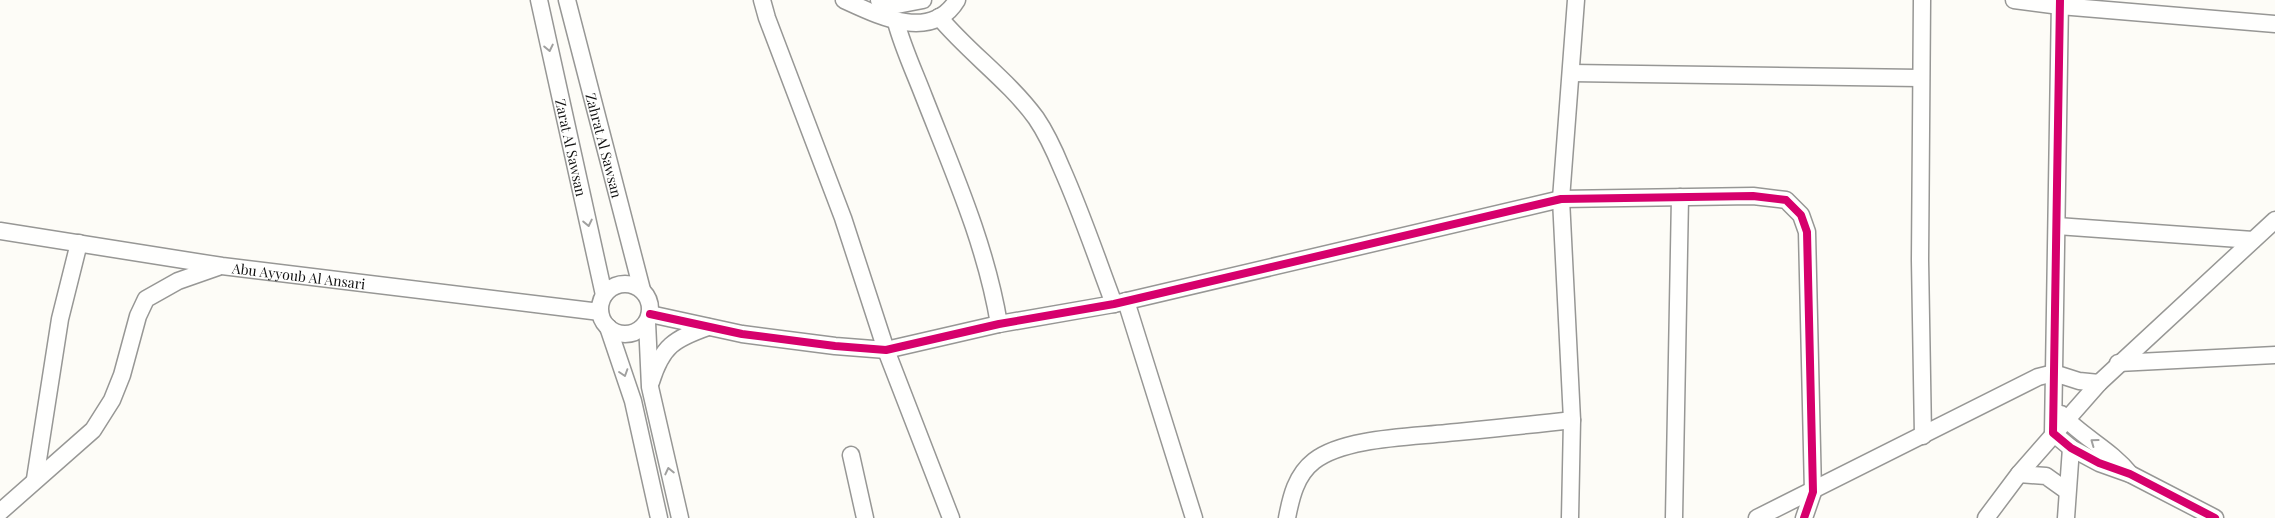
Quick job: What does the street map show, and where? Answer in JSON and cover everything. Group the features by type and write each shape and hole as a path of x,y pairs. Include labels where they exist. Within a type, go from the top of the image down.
{"street":[{"name":"Zarat Al Sawsan","path":"539,0 604,295"},
{"name":"Zahrat Al Sawsan","path":"567,0 642,290"},
{"path":"762,0 767,18 843,218 886,350 951,518"},
{"path":"844,0 896,22 921,23 939,17 957,0"},
{"path":"879,0 897,5 924,0"},
{"path":"1570,518 1572,420 1561,199 1576,0"},
{"path":"1922,0 1920,78 1922,436"},
{"path":"2014,0 2275,24"},
{"path":"2053,433 2060,3"},
{"path":"939,17 954,35 1021,99 1038,120 1053,149 1120,303 1194,518"},
{"path":"896,22 904,50 967,206 992,288 999,324"},
{"path":"1571,73 1920,78"},
{"path":"648,318 742,334 835,346 886,350 999,324 1120,303 1561,199 1753,196 1786,200 1801,215 1807,232 1812,492 1804,518"},
{"path":"1674,518 1680,197"},
{"path":"1986,518 2053,433 2067,420 2099,382 2275,220"},
{"path":"2057,226 2253,240"},
{"name":"Abu Ayyoub Al Ansari","path":"0,231 222,266 600,312"},
{"path":"35,479 60,319 79,243"},
{"path":"0,512 35,479 63,458 93,430 112,400 122,375 138,316 146,299 178,281 222,266"},
{"path":"659,518 633,401 608,327 600,312 600,303 604,295 610,289 626,284 642,290 648,297 650,387 680,518"},
{"path":"608,327 615,332 632,333 648,318"},
{"path":"650,387 655,370 669,346 677,339 708,327"},
{"path":"2118,363 2275,355"},
{"path":"1758,518 2014,388 2054,373 2080,381 2099,382"},
{"path":"2054,407 2067,420 2121,462 2130,474"},
{"path":"1287,518 1291,498 1299,478 1313,462 1328,452 1371,441 1572,420"},
{"path":"2053,433 2071,448 2111,469 2130,474 2215,518"},
{"path":"2066,518 2071,448"},
{"path":"851,455 865,518"},
{"path":"2019,474 2046,476 2067,491"}],"cycle path":[{"path":"2060,0 2053,433 2071,448 2099,463 2130,474 2215,518"},
{"path":"650,314 742,334 835,346 886,350 999,324 1114,304 1561,199 1753,196 1786,200 1801,215 1807,232 1813,492 1804,518"}]}
